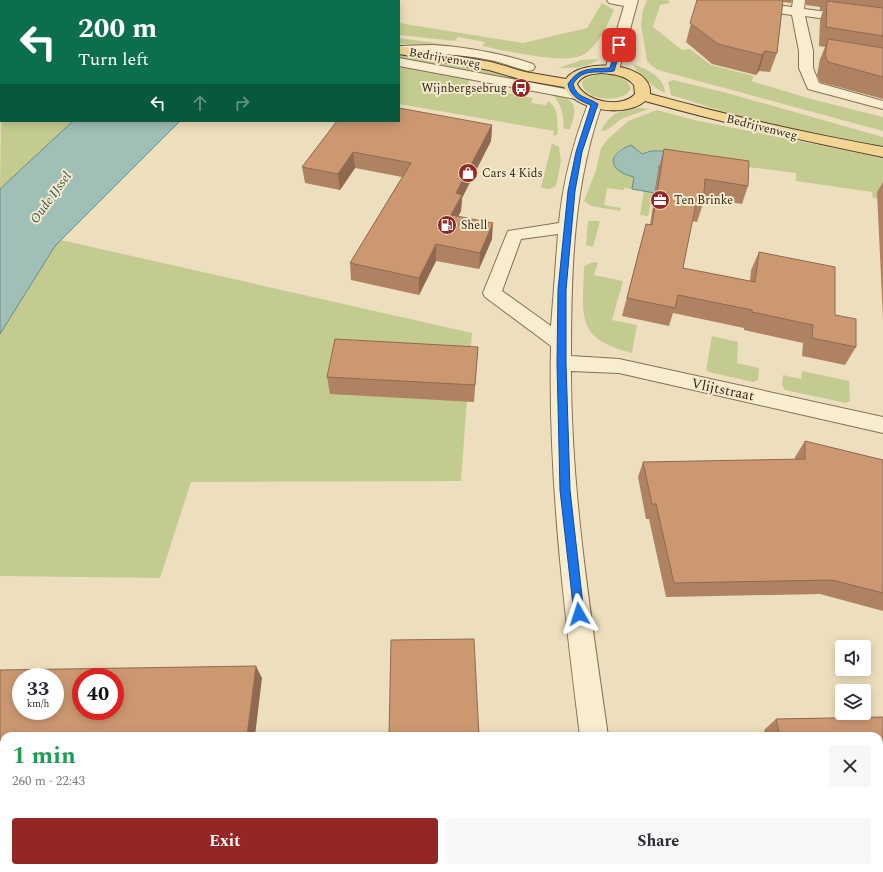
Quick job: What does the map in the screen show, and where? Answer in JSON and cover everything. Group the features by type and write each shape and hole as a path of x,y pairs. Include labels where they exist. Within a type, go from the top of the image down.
{"main road":[{"name":"Bedrijvenweg","path":"400,50 491,66 523,76 574,85"},
{"name":"Bedrijvenweg","path":"491,66 528,67 574,85"},
{"path":"591,70 612,70 633,76 640,82 643,88 642,96 637,100 619,105 595,104 584,100 574,85 591,70"},
{"name":"Bedrijvenweg","path":"642,96 726,119 809,138 883,152"}],"street":[{"path":"612,70 632,2 613,0"},
{"path":"709,0 798,6 883,23"},
{"path":"798,6 806,51 806,68 813,86 883,105"},
{"name":"Bedrijvenweg","path":"400,50 448,49 504,58 528,67"},
{"path":"806,51 821,54"},
{"name":"Bedrijvenweg","path":"400,62 574,85"},
{"path":"594,732 565,490 562,290 571,191 579,152 595,104"},
{"path":"562,354 492,293 514,234 568,227"},
{"name":"Vlijtstraat","path":"562,354 883,425"}],"green space":[{"path":"647,0 668,0 670,3 660,5 653,27 682,50 690,49 711,65 754,76 751,81 811,99 883,117 883,131 658,70 647,61 641,25 643,10"},
{"path":"602,3 614,10 603,33 595,44 586,53 578,57 551,58 520,54 482,46 485,42 458,37 455,41 400,35 400,23 523,43 587,28"},
{"path":"400,38 450,45 449,47 400,43"},
{"path":"400,54 537,81 544,84 543,86 400,60"},
{"path":"599,59 585,66 575,68 559,68 581,60"},
{"path":"400,64 472,77 467,85 533,98 531,103 546,105 548,101 552,104 556,111 558,132 557,135 553,136 554,131 400,104"},
{"path":"633,64 654,74 662,82 665,93 647,81"},
{"path":"597,74 621,77 629,83 631,88 621,97 613,99 596,97 584,88 582,82 585,79"},
{"path":"673,80 727,93 883,137 883,146 780,127 741,117 671,95 668,82"},
{"path":"552,93 566,98 573,105 574,115 570,129 564,129 561,110"},
{"path":"639,108 649,109 623,118 607,130 601,131 608,120 616,114 621,111"},
{"path":"657,110 694,120 883,158 883,199 873,198 872,192 796,181 796,173 642,154 622,148 614,156 624,174 635,177 632,189 624,188 624,190 607,188 604,205 621,208 620,211 591,206 584,201 596,170 601,148 607,140 628,121"},
{"path":"1,122 72,122 0,189"},
{"path":"552,143 559,147 561,161 556,186 549,189 541,188"},
{"path":"644,191 653,193 648,216 640,215"},
{"path":"588,221 600,221 593,247 586,245"},
{"path":"61,240 472,333 461,481 191,482 160,578 0,576 0,334 55,246"},
{"path":"593,262 598,263 594,275 623,281 612,320 637,325 632,353 613,347 600,340 591,332 586,323 583,311 584,266"},
{"path":"712,336 738,342 737,363 759,368 758,380 753,382 706,370"},
{"path":"802,371 849,381 850,401 846,403 785,390 782,385 783,375 801,379"}],"water":[{"name":"Oude IJssel","path":"72,122 179,122 55,246 0,334 0,189"},
{"path":"631,145 642,154 651,151 666,151 660,168 658,166 659,168 655,193 632,189 634,177 619,171 615,167 613,162 617,153"}],"building":[{"path":"697,0 783,0 777,53 765,51 762,55 718,44 690,23"},
{"path":"827,1 883,8 883,36 826,27"},
{"path":"828,39 883,48 883,77 828,62 825,55"},
{"path":"400,108 492,125 456,193 462,195 451,215 493,223 480,253 436,244 419,278 350,263 411,163 353,152 338,174 302,167 336,122 400,122"},
{"path":"664,149 749,161 748,186 705,179 703,204 696,203 683,268 755,282 759,252 835,267 835,315 856,319 856,347 812,338 813,325 752,312 752,310 678,295 675,308 627,298 646,224 652,225"},
{"path":"335,339 478,347 475,385 327,377"},
{"path":"805,441 883,460 883,593 832,580 674,583 656,504 652,504 643,462 805,459"},
{"path":"474,639 479,732 389,732 391,640"},
{"path":"256,666 248,732 0,732 0,670 12,670 12,720 64,720 64,669 72,669 72,720 124,720 124,668"},
{"path":"871,717 883,717 883,732 779,732 776,719 835,718 835,720 871,720"}],"place":[{"name":"Wijnbergsebrug","path":"521,88"},
{"name":"Cars 4 Kids","path":"468,173"},
{"name":"Ten Brinke","path":"660,200"},
{"name":"Shell","path":"447,225"}],"route":[{"path":"579,614 565,490 562,290 571,191 579,152 595,104 576,95 571,89 570,84 576,76 583,72 602,69 612,70 619,45"}]}
